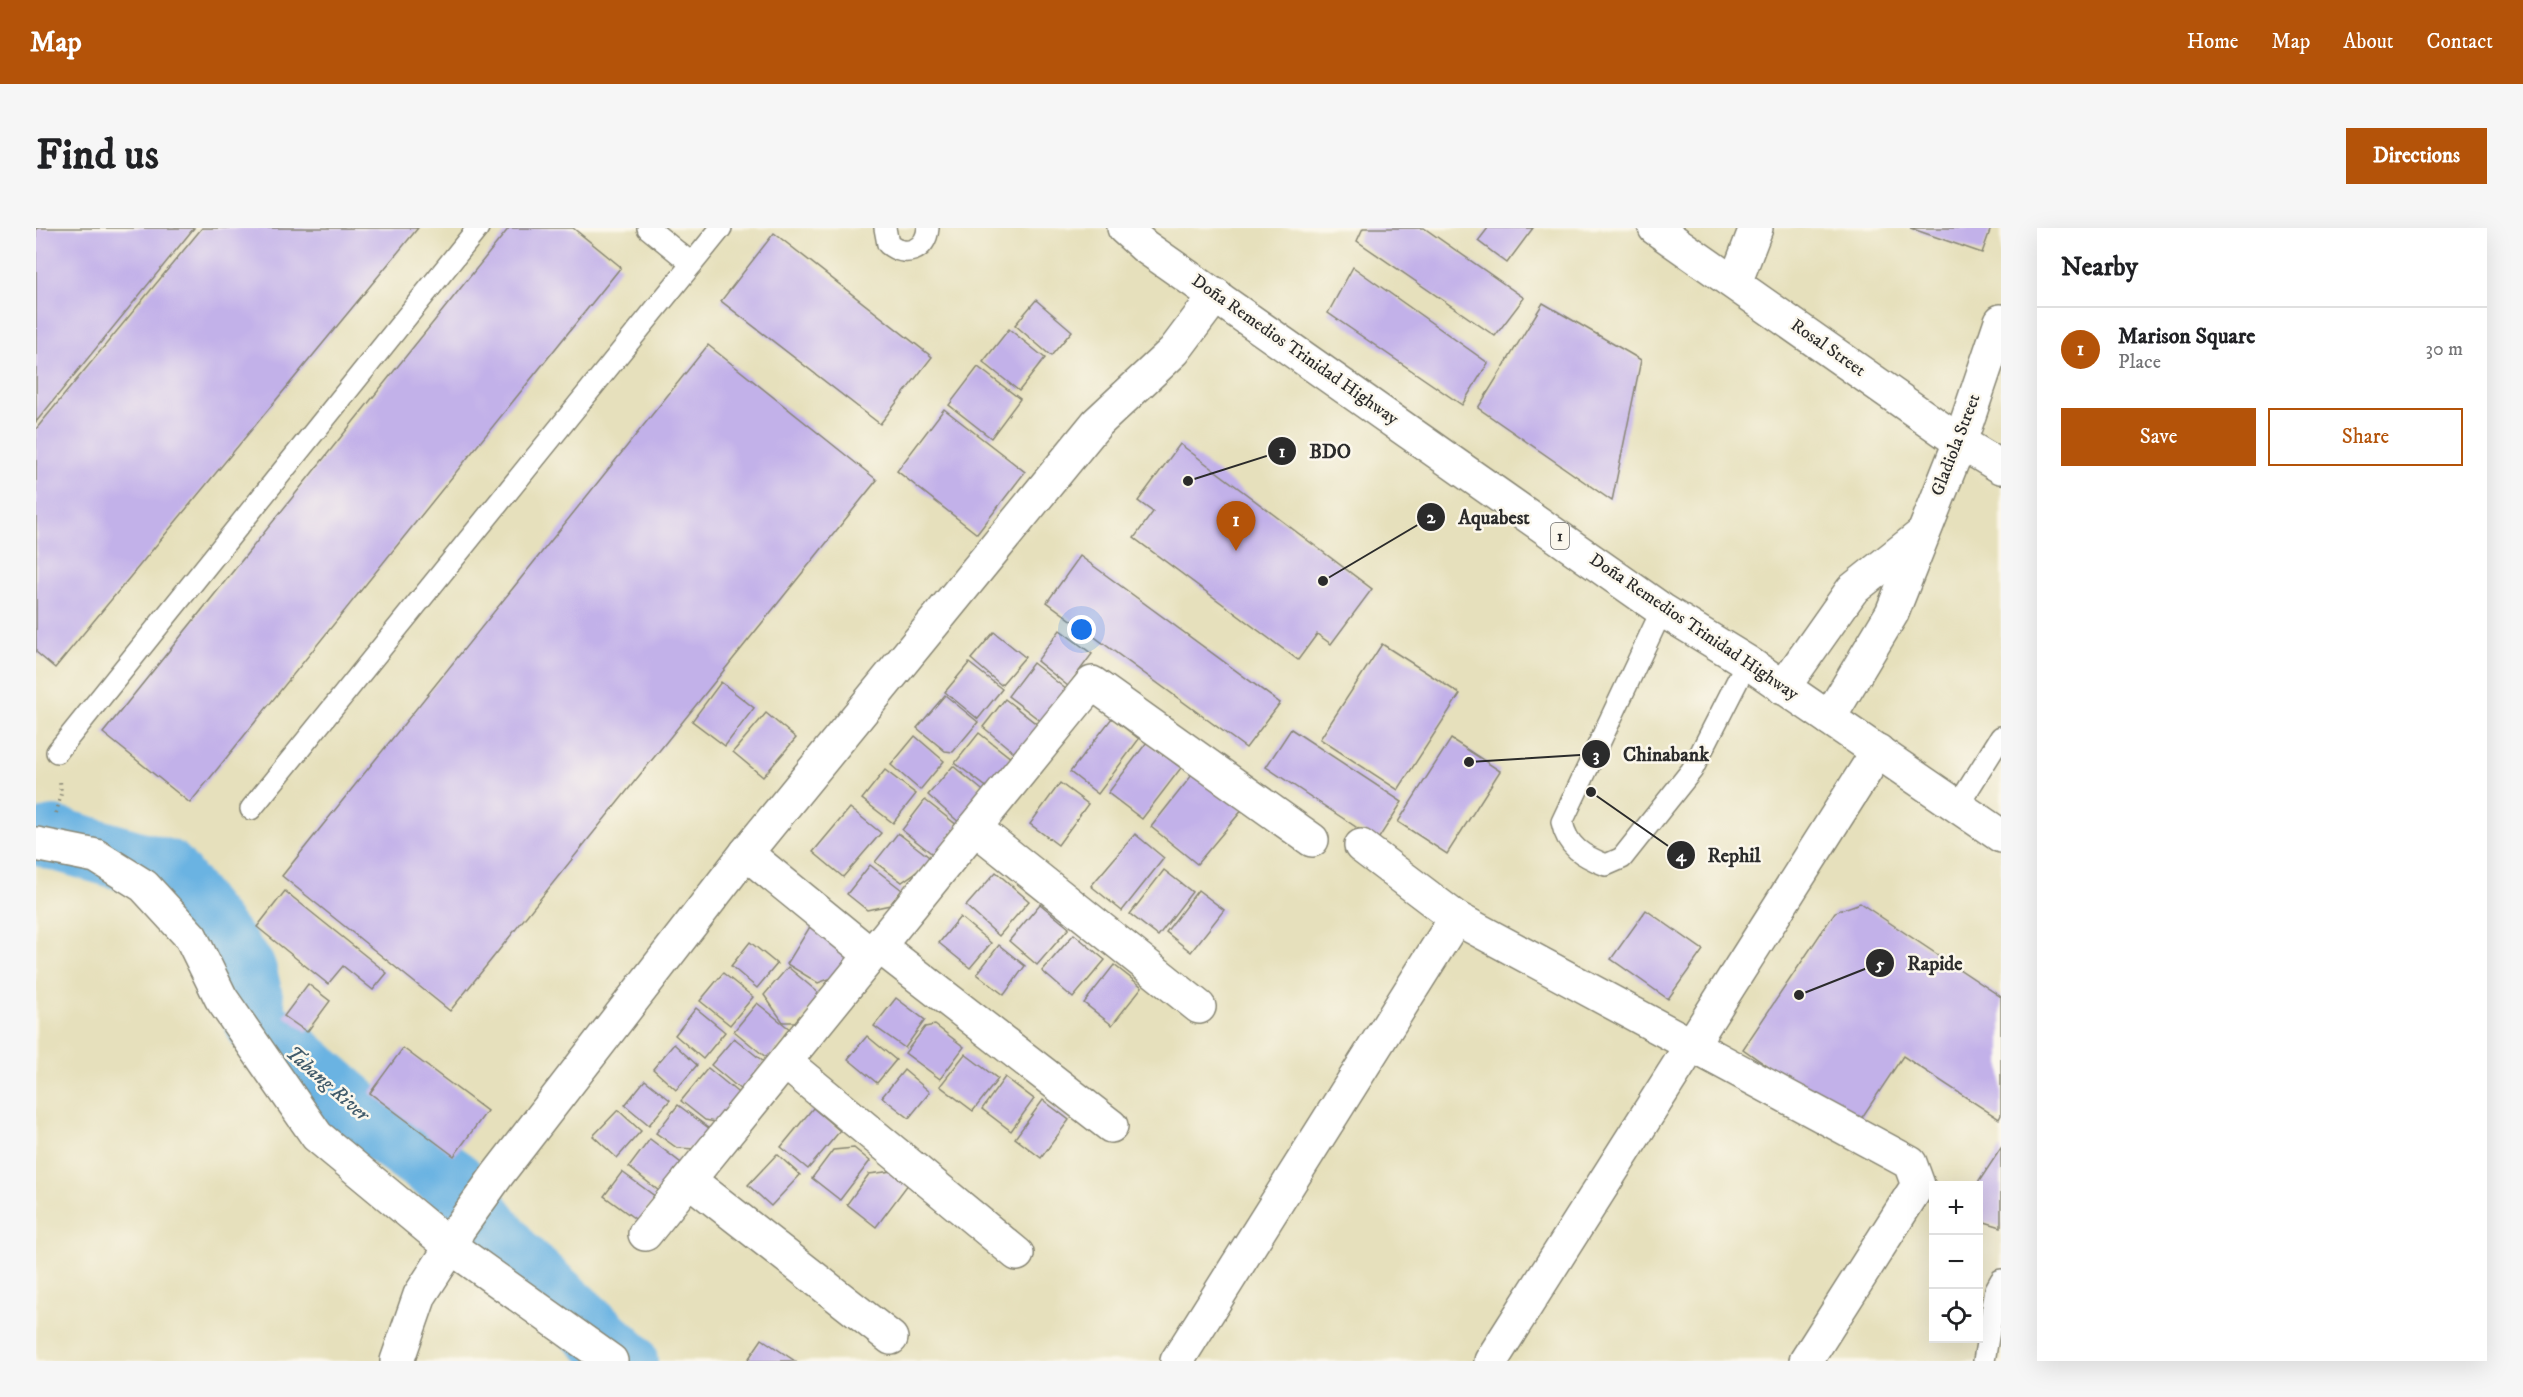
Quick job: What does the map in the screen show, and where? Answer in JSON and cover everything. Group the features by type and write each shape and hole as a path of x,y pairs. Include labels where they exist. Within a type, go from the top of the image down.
{"main road":[{"name":"Doña Remedios Trinidad Highway","path":"1124,228 1144,246 1662,610 1747,662 2001,836"},
{"name":"Rosal Street","path":"1655,228 1960,442 2001,467"},
{"path":"1735,283 1756,228"},
{"path":"396,1361 420,1295 498,1174 746,853 1097,423 1174,351 1216,296"},
{"name":"Gladiola Street","path":"1829,718 1892,612 1960,442 2001,321"},
{"name":"Gladiola Street","path":"1783,688 1852,590 1921,535"},
{"path":"645,1234 1092,683 1312,840"},
{"path":"1491,1361 1878,751"},
{"path":"975,828 1199,1007"},
{"path":"36,844 96,856 144,886 191,938 221,998 317,1136 611,1361"},
{"path":"1360,846 1456,918 1910,1163 1918,1185 1806,1361"},
{"path":"746,853 1111,1126"},
{"path":"1178,1361 1456,918"},
{"path":"785,1062 1017,1254"},
{"path":"690,1180 891,1338"}],"lane":[{"path":"57,752 478,228"},
{"path":"648,228 692,264"},
{"path":"251,809 721,228"},
{"path":"885,228 888,243 897,251 908,253 919,248 926,240 928,228"},
{"path":"1662,610 1562,822 1565,837 1586,857 1606,866 1622,858 1692,770 1747,662"},
{"path":"1957,807 2001,737"},
{"path":"1984,1361 1995,1289 2001,1280"}],"path":[{"path":"55,817 61,794 57,752"}],"building":[{"path":"36,228 194,228 36,422"},
{"path":"202,228 418,228 55,668 36,652 36,429"},
{"path":"509,228 573,228 621,267 190,803 103,733"},
{"path":"1363,228 1424,228 1524,298 1495,336 1357,241"},
{"path":"1488,228 1533,228 1507,263 1478,241"},
{"path":"1910,228 1991,228 1982,253"},
{"path":"774,233 932,357 880,424 721,301"},
{"path":"1353,267 1488,363 1462,405 1328,313"},
{"path":"1036,300 1072,331 1051,356 1015,325"},
{"path":"1543,303 1641,360 1612,501 1478,408"},
{"path":"1009,329 1045,358 1019,391 983,362"},
{"path":"708,345 877,480 450,1011 282,876"},
{"path":"978,367 1020,399 991,438 949,405"},
{"path":"944,409 1025,472 977,534 897,471"},
{"path":"1180,444 1372,589 1331,644 1317,634 1298,660 1134,538 1153,512 1138,501"},
{"path":"1080,556 1280,703 1246,748 1047,602"},
{"path":"1060,630 1092,654 1068,686 1037,661"},
{"path":"994,632 1025,657 1001,685 971,659"},
{"path":"1382,644 1460,694 1398,790 1320,739"},
{"path":"969,663 1002,689 978,719 945,692"},
{"path":"1033,663 1067,690 1042,722 1008,696"},
{"path":"721,682 754,708 725,746 692,721"},
{"path":"945,695 978,722 953,752 945,751 917,728"},
{"path":"1005,699 1039,726 1017,755 983,727"},
{"path":"766,713 796,738 763,777 733,752"},
{"path":"1112,718 1139,739 1098,794 1070,772"},
{"path":"1291,729 1402,802 1377,841 1266,767"},
{"path":"979,733 1012,759 989,789 955,763"},
{"path":"915,736 944,761 920,790 891,765"},
{"path":"1451,739 1500,771 1447,854 1398,822"},
{"path":"1147,742 1181,768 1142,819 1108,793"},
{"path":"953,766 987,794 961,824 928,795"},
{"path":"885,770 916,794 893,823 862,799"},
{"path":"1196,770 1243,809 1197,864 1151,827"},
{"path":"1060,783 1088,804 1058,845 1030,824"},
{"path":"925,800 958,826 935,856 902,830"},
{"path":"850,808 881,833 843,877 813,852"},
{"path":"898,833 933,860 902,882 875,862"},
{"path":"1135,834 1164,858 1122,911 1091,886"},
{"path":"870,865 902,890 890,905 867,910 847,894"},
{"path":"1164,870 1192,892 1158,936 1130,914"},
{"path":"996,872 1029,901 999,936 966,906"},
{"path":"1198,890 1224,910 1191,952 1166,932"},
{"path":"285,891 387,973 373,990 343,966 328,984 257,927"},
{"path":"1860,903 2001,997 2001,1115 1999,1119 1903,1056 1855,1128 1743,1049 1835,912"},
{"path":"1040,904 1069,928 1037,965 1009,941"},
{"path":"1646,910 1703,950 1668,999 1611,959"},
{"path":"960,917 991,943 970,968 939,943"},
{"path":"811,925 854,952 840,975 818,983 787,964"},
{"path":"1074,934 1105,960 1073,998 1042,971"},
{"path":"750,942 777,964 757,988 731,966"},
{"path":"999,945 1025,966 1004,995 977,974"},
{"path":"1114,965 1142,987 1112,1025 1084,1003"},
{"path":"788,967 821,995 798,1022 783,1022 764,995"},
{"path":"723,973 753,997 730,1025 700,1001"},
{"path":"308,984 330,1001 307,1032 284,1016"},
{"path":"896,998 925,1020 905,1048 874,1026"},
{"path":"757,1003 791,1030 768,1059 734,1031"},
{"path":"696,1008 725,1032 703,1059 675,1035"},
{"path":"935,1025 964,1047 940,1079 905,1053 925,1027"},
{"path":"867,1036 896,1060 877,1083 848,1059"},
{"path":"734,1038 764,1062 741,1090 711,1065"},
{"path":"674,1044 697,1065 676,1090 653,1069"},
{"path":"403,1048 487,1111 454,1156 370,1093"},
{"path":"965,1054 998,1079 973,1111 940,1086"},
{"path":"708,1068 742,1096 720,1123 705,1120 681,1101"},
{"path":"904,1070 930,1092 909,1118 882,1097"},
{"path":"1005,1077 1034,1099 1011,1131 982,1109"},
{"path":"645,1080 670,1100 649,1125 625,1105"},
{"path":"1043,1100 1069,1120 1041,1158 1015,1138"},
{"path":"678,1105 710,1129 696,1149 677,1148 656,1133"},
{"path":"813,1108 840,1131 808,1169 781,1147"},
{"path":"618,1110 641,1131 617,1158 593,1136"},
{"path":"650,1139 681,1163 659,1191 629,1167"},
{"path":"854,1148 870,1161 840,1200 812,1178 833,1150"},
{"path":"2001,1148 2001,1227 1983,1222 1983,1181 1979,1181"},
{"path":"777,1154 800,1175 771,1206 748,1185"},
{"path":"893,1171 909,1183 876,1227 847,1204 869,1174"},
{"path":"622,1172 656,1197 638,1221 604,1196"},
{"path":"762,1339 795,1361 747,1361"}],"waterway":[{"name":"Tabang River","path":"53,838 166,871 245,971 257,1024 370,1122 454,1182 513,1258 626,1361"}],"place":[{"name":"BDO","path":"1188,481"},
{"name":"Marison Square","path":"1236,551"},
{"name":"Aquabest","path":"1323,581"},
{"name":"Chinabank","path":"1469,762"},
{"name":"Rephil","path":"1591,792"},
{"name":"Rapide","path":"1799,995"}]}
